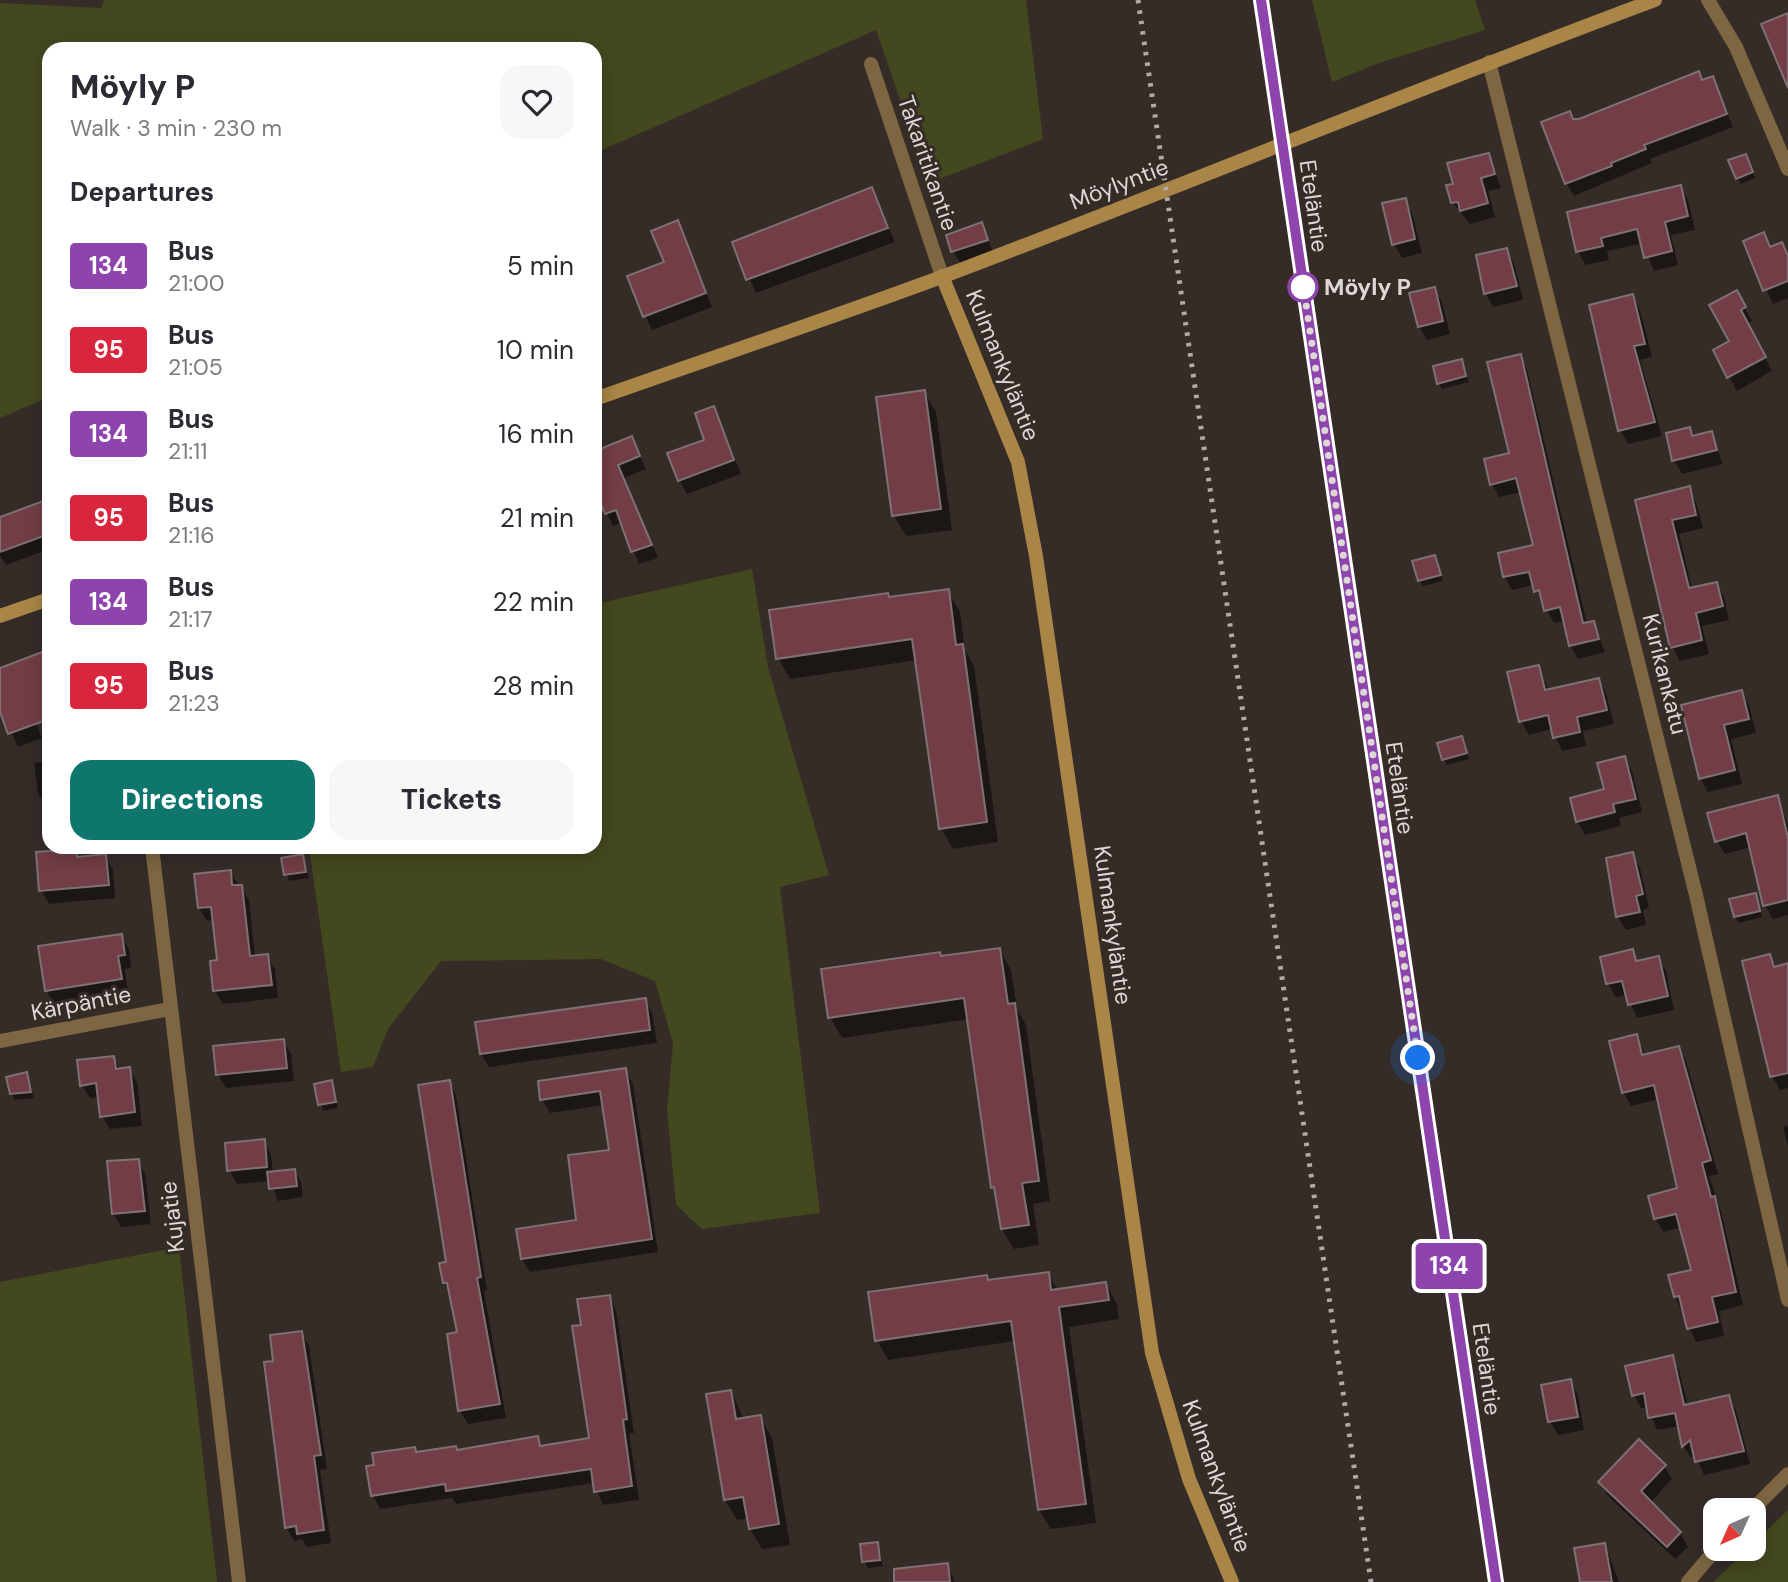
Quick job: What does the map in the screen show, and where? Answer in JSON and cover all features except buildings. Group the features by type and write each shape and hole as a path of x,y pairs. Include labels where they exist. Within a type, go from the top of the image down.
{"street":[{"name":"Eteläntie","path":"1261,0 1496,1582"},
{"name":"Möylyntie","path":"602,396 942,276 1282,146 1489,62 1655,0"},
{"path":"1708,0 1736,47 1788,169"},
{"name":"Kurikankatu","path":"1489,62 1696,895 1788,1300"},
{"name":"Takaritikantie","path":"870,64 942,276"},
{"name":"Kulmankyläntie","path":"942,276 1018,462 1036,556 1152,1353 1189,1479 1232,1582"},
{"path":"0,617 42,602"},
{"name":"Kujatie","path":"153,854 239,1582"},
{"name":"Kärpäntie","path":"0,1041 170,1009"},
{"path":"1764,1498 1788,1474"},
{"path":"1688,1582 1706,1561"}],"green space":[{"path":"104,0 1026,0 1043,139 929,183 876,30 602,150 602,42 42,42 42,400 0,418 0,3 101,8"},
{"path":"1312,0 1475,0 1485,30 1379,63 1332,82"},
{"path":"752,569 768,667 829,875 780,887 820,1213 702,1229 676,1205 667,1110 673,1043 655,981 601,959 441,961 388,1029 373,1067 341,1072 310,854 602,854 602,602"},
{"path":"179,1247 217,1582 0,1582 0,1282"},
{"path":"1788,1510 1788,1582 1713,1582 1735,1561 1766,1561 1766,1531"}],"railway":[{"path":"1138,0 1371,1582"}],"bus line":[{"name":"134","path":"1261,0 1496,1582"}],"place":[{"name":"Möyly P","path":"1303,287"}],"route":[{"path":"1303,287 1303,284 1418,1058"}]}
